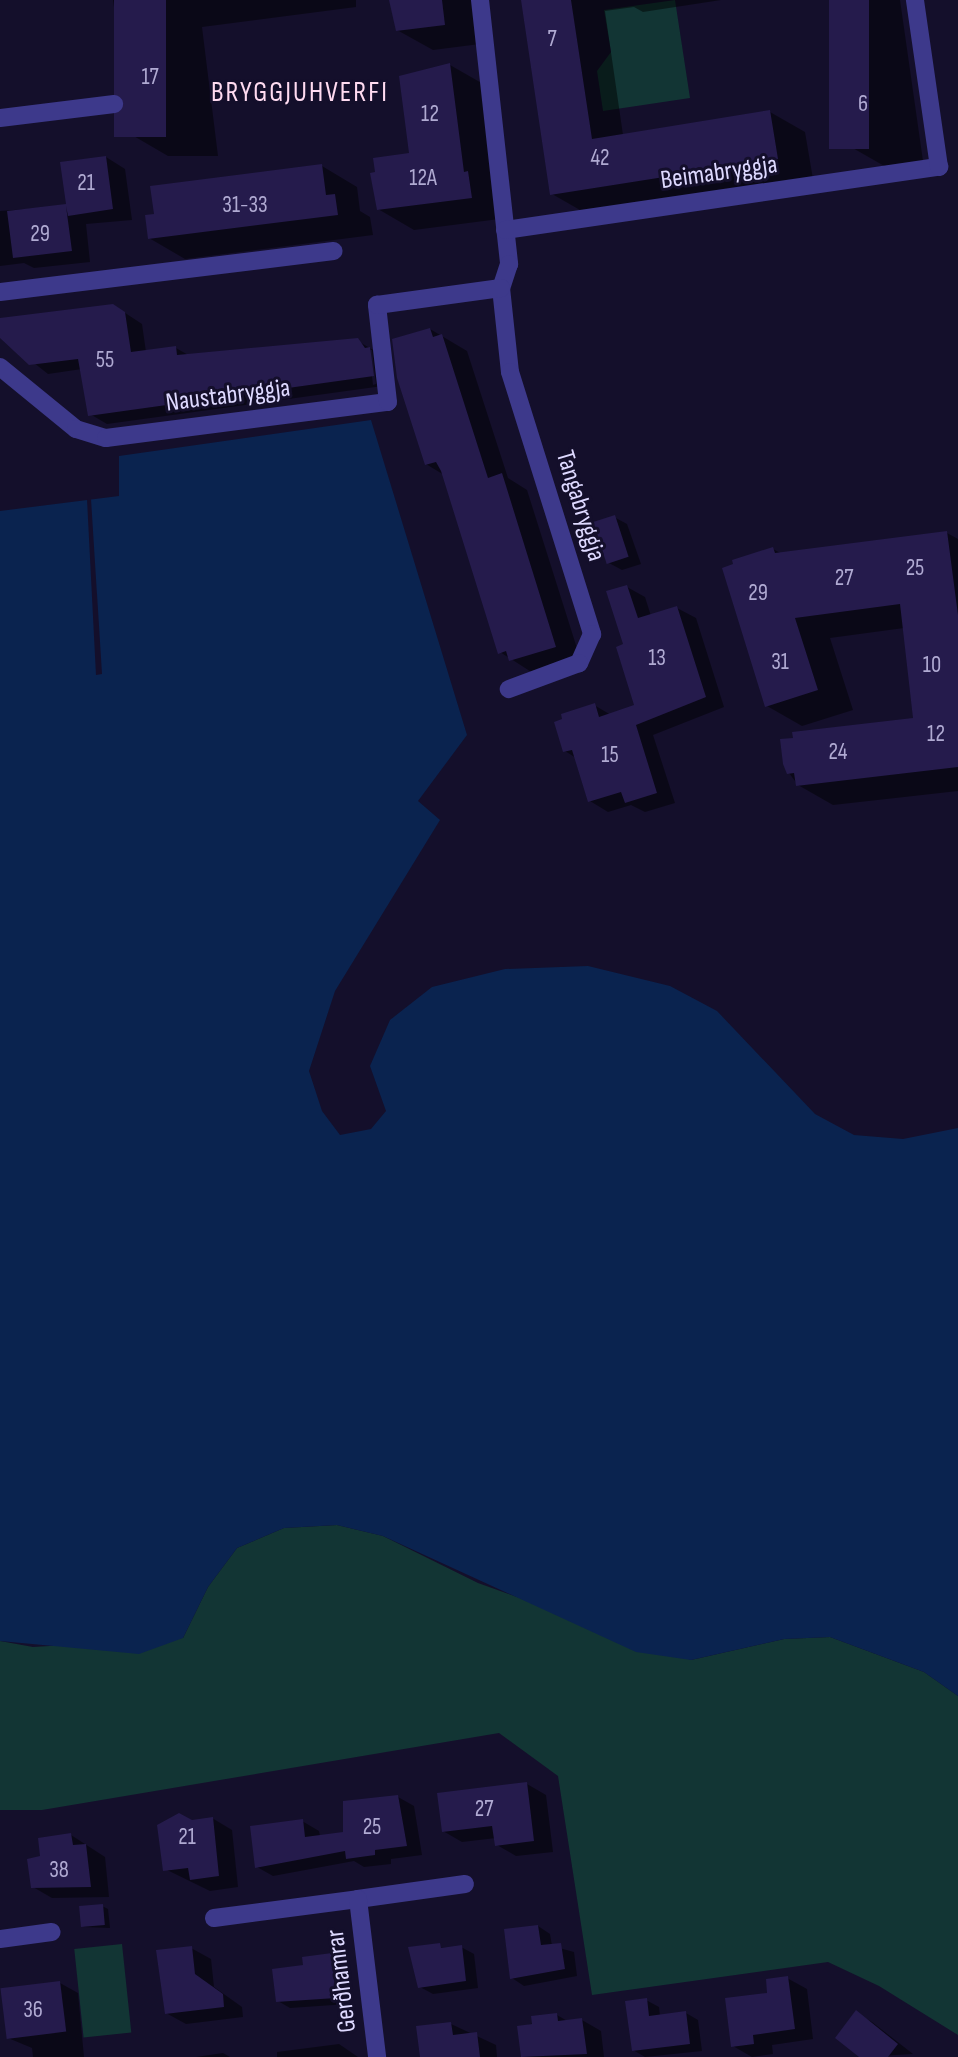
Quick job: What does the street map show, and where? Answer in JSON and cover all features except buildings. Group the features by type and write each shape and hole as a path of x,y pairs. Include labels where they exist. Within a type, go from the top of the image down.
{"street":[{"name":"Tangabryggja","path":"480,0 509,264 501,288 510,372 592,634 579,663 509,688"},
{"name":"Beimabryggja","path":"505,230 939,167 915,0"},
{"path":"0,118 114,104"},
{"path":"0,292 333,251"},
{"name":"Naustabryggja","path":"0,367 90,436 388,401 377,305 501,288"},
{"name":"Gerðhamrar","path":"214,1918 465,1884"},
{"name":"Gerðhamrar","path":"358,1899 377,2057"},
{"path":"0,1940 52,1932"}],"green space":[{"path":"675,0 690,98 603,111 597,71 611,52 604,10"},
{"path":"337,1525 383,1536 478,1583 691,1660 784,1639 830,1637 924,1672 958,1696 958,2035 879,1986 828,1962 592,1995 558,1776 499,1733 42,1810 0,1810 0,1641 33,1647 183,1638 208,1587 237,1548 284,1528"},
{"path":"122,1944 131,2033 84,2038 74,1949"}],"water":[{"path":"371,420 467,735 418,801 440,820 335,991 309,1071 322,1111 340,1135 371,1129 386,1111 370,1066 390,1020 432,987 505,969 588,966 670,986 717,1011 815,1114 854,1135 903,1139 958,1128 958,1696 924,1672 830,1637 784,1639 691,1660 636,1652 383,1536 337,1525 284,1528 237,1548 208,1587 183,1638 139,1654 0,1641 0,511 119,496 119,456"}],"pier":[{"path":"87,499 91,499 102,674 96,675"}],"district":[{"name":"BRYGGJUHVERFI","path":"300,93"}]}
